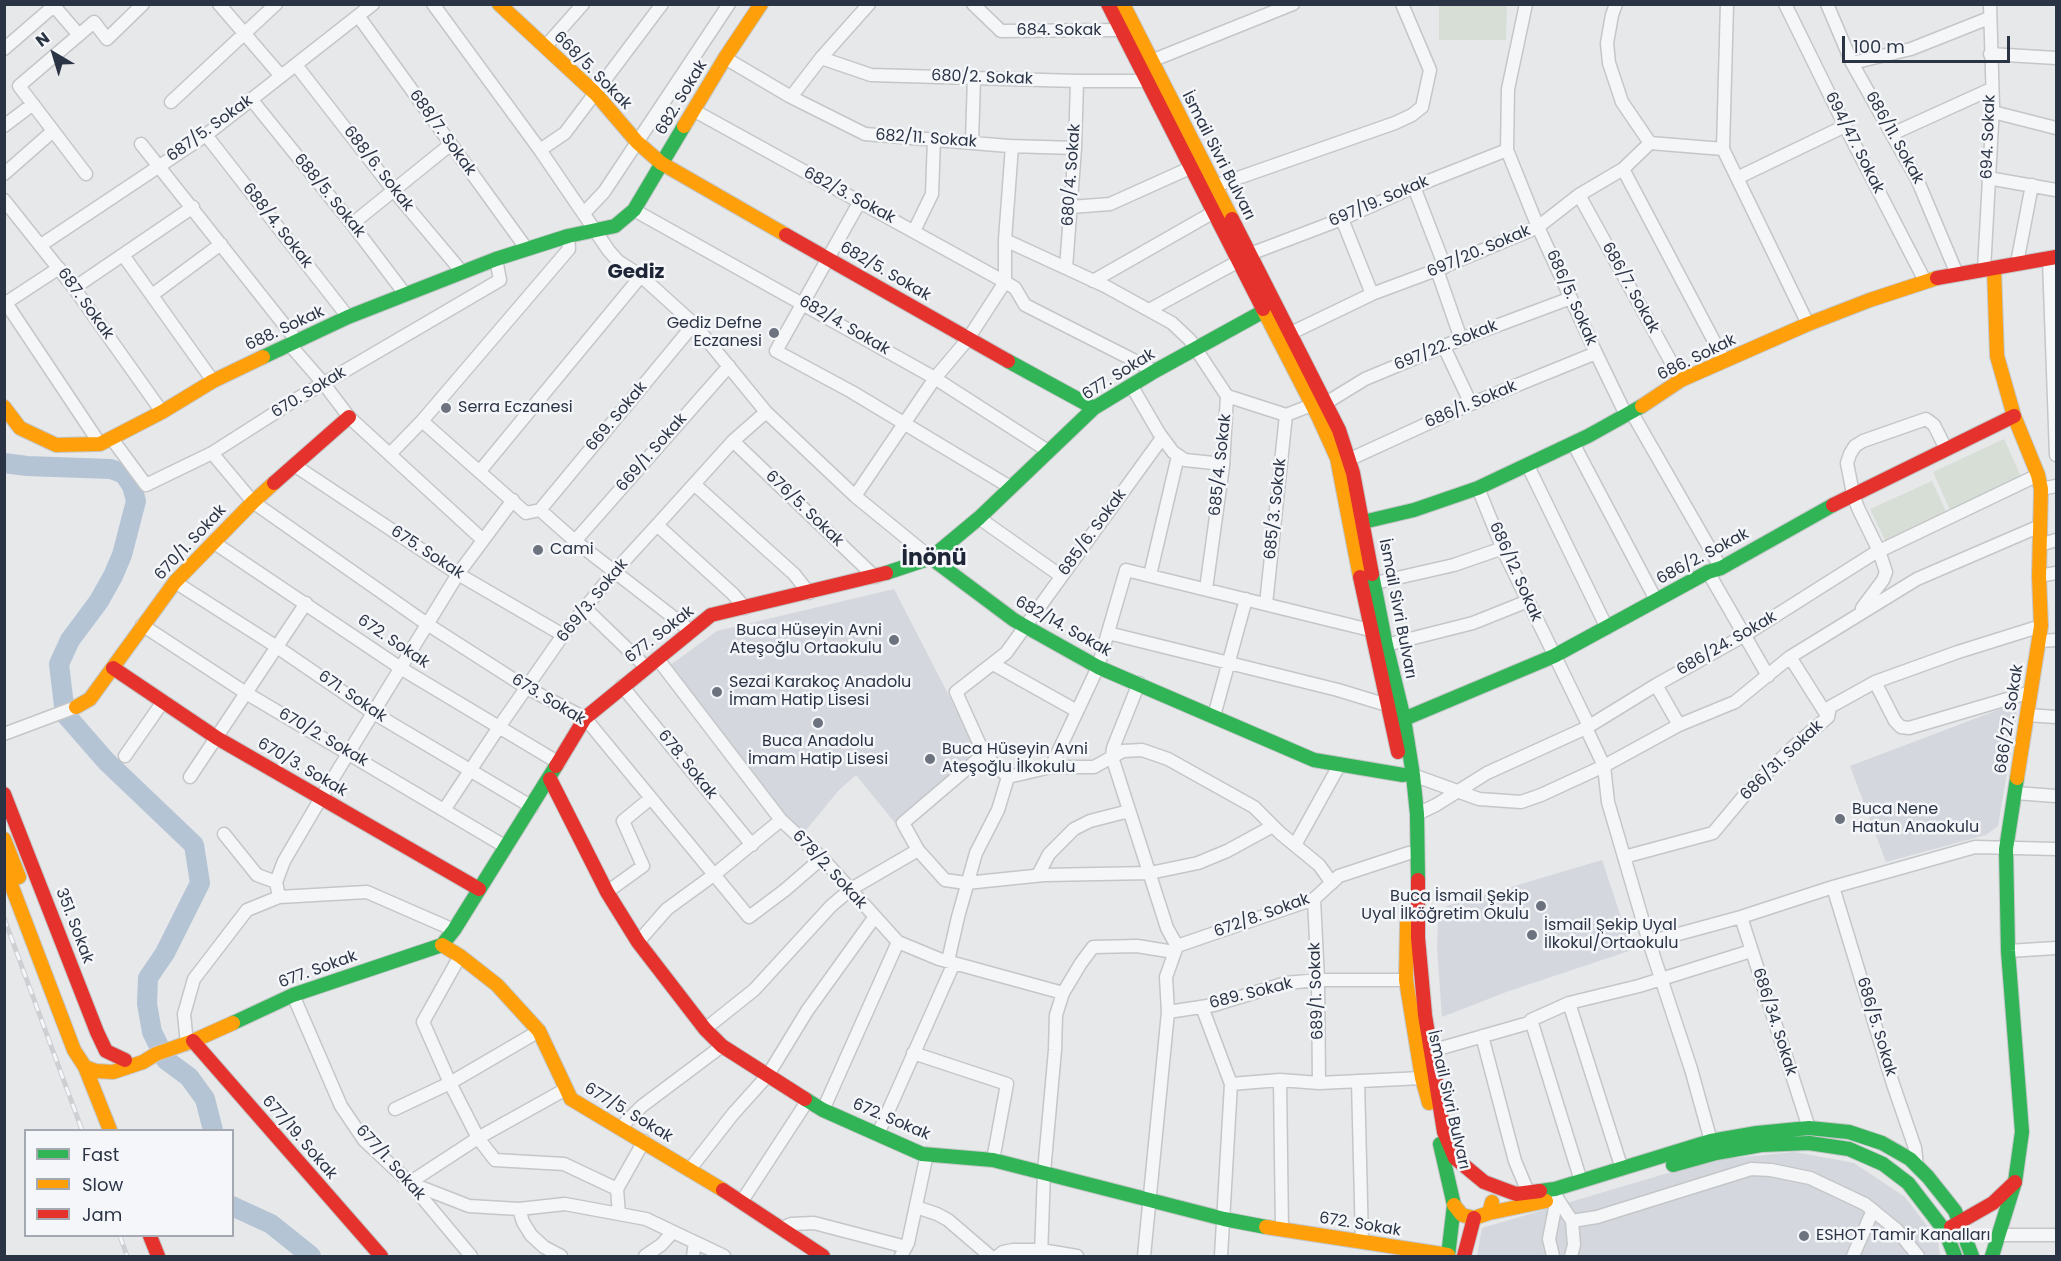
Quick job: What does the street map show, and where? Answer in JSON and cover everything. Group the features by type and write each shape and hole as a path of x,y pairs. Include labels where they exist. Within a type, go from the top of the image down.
{"street":[{"path":"86,174 19,86 94,22 107,39 143,4"},
{"path":"219,4 281,76"},
{"path":"171,102 276,4"},
{"path":"433,4 597,231"},
{"name":"668/5. Sokak","path":"499,4 596,94 637,142 661,164"},
{"path":"540,150 565,133 662,4"},
{"path":"584,213 604,192 729,4"},
{"name":"682. Sokak","path":"634,210 725,58 761,4"},
{"path":"791,97 821,58 869,4"},
{"name":"684. Sokak","path":"973,4 1001,31 1120,30"},
{"name":"İsmail Sivri Bulvarı","path":"1108,4 1214,212 1291,333 1337,458 1370,630 1387,705 1417,814 1418,938 1425,1015 1444,1132 1455,1158 1484,1182 1516,1194 1528,1192 1556,1194"},
{"name":"İsmail Sivri Bulvarı","path":"1123,4 1215,186 1264,311 1319,404 1339,430 1353,473 1386,645 1404,719 1408,775 1409,853 1406,980 1422,1078 1460,1186 1454,1205 1448,1256"},
{"path":"1151,61 1293,4"},
{"path":"1215,186 1395,123 1422,107 1430,70 1402,4"},
{"name":"686/5. Sokak","path":"1526,4 1508,89 1507,150 1538,227 1596,353 1715,570 1745,635 1768,676"},
{"path":"1616,4 1607,43 1609,63 1622,102 1650,143 1723,149"},
{"path":"1727,4 1723,149 1808,324"},
{"name":"694/47. Sokak","path":"1785,4 1925,282"},
{"name":"686/11. Sokak","path":"1827,4 1852,63 1917,179 1957,274"},
{"name":"694. Sokak","path":"1989,4 1993,112 1988,178 1989,269"},
{"path":"4,49 55,5 79,35"},
{"name":"687/5. Sokak","path":"40,245 206,135 372,5"},
{"path":"545,47 583,5"},
{"name":"688/7. Sokak","path":"359,17 526,248"},
{"path":"1852,63 1911,49 1989,18"},
{"path":"1990,54 2056,58"},
{"name":"682/11. Sokak","path":"725,58 791,97 865,134 1012,146 1075,148"},
{"name":"680/2. Sokak","path":"821,58 871,75 1146,81"},
{"name":"688/6. Sokak","path":"296,64 394,191 462,272"},
{"path":"972,141 975,78"},
{"name":"680/4. Sokak","path":"1066,268 1075,148 1077,81"},
{"path":"1892,134 1991,88"},
{"name":"688/5. Sokak","path":"251,99 405,294"},
{"path":"4,126 33,104"},
{"name":"682/3. Sokak","path":"693,110 1005,282 1015,288 1025,305 1155,371"},
{"path":"1993,112 2056,128"},
{"path":"1737,178 1845,126"},
{"path":"4,174 53,131"},
{"name":"688/4. Sokak","path":"206,135 348,317"},
{"path":"914,231 932,194 934,139"},
{"name":"697/20. Sokak","path":"1291,333 1372,294 1538,227 1578,195 1623,169 1650,143"},
{"path":"141,144 193,207 349,417 483,540"},
{"path":"352,224 451,144"},
{"path":"855,496 935,378 968,339 1005,282 1005,240 1012,146"},
{"name":"697/19. Sokak","path":"1149,310 1244,257 1507,150"},
{"name":"682/5. Sokak","path":"661,164 1094,408"},
{"path":"1071,207 1110,204 1190,168"},
{"path":"1623,169 1724,360"},
{"path":"1988,178 2056,190"},
{"path":"2018,263 2032,185"},
{"path":"1414,187 1441,268 1461,339"},
{"name":"686/7. Sokak","path":"1578,195 1682,380"},
{"name":"687. Sokak","path":"4,200 74,288 162,412"},
{"path":"859,203 776,351 904,423 1010,487"},
{"path":"74,288 193,207"},
{"name":"688. Sokak","path":"4,407 20,428 56,445 106,441 162,412 213,381 348,317 496,258 568,236 615,226 634,210"},
{"name":"682/4. Sokak","path":"634,210 935,378 1048,451"},
{"path":"1093,281 1214,212"},
{"path":"1342,219 1372,294"},
{"name":"682/14. Sokak","path":"597,231 609,252 641,276 694,324 766,412 855,496 931,558 1024,627 1098,667 1314,760 1408,775"},
{"path":"390,454 422,421 569,249 568,236"},
{"name":"685/4. Sokak","path":"1005,240 1093,281 1178,327 1196,349 1227,396 1223,464 1206,589"},
{"path":"152,295 221,244"},
{"path":"123,255 213,381"},
{"name":"670. Sokak","path":"106,441 146,485 212,453 500,280 496,258"},
{"path":"2053,259 2056,455"},
{"name":"686. Sokak","path":"1363,522 1414,510 1479,488 1528,466 1629,414 1682,380 1808,324 1870,300 1957,274 2053,259"},
{"path":"59,268 5,304 106,441"},
{"name":"686/27. Sokak","path":"1989,269 1997,356 2014,416 2036,470 2041,489 2040,641 2006,849 2008,951 2022,1132 2015,1182 2000,1235 1990,1254"},
{"path":"480,471 641,276"},
{"name":"697/22. Sokak","path":"1286,415 1319,404 1365,379 1461,339 1570,298"},
{"name":"677. Sokak","path":"156,1054 186,1044 293,995 442,945 454,930 550,779 585,718 711,615 875,577 931,558 979,518 1094,408 1155,371 1264,311"},
{"name":"669. Sokak","path":"540,510 694,324"},
{"path":"1444,347 1470,404"},
{"name":"686/1. Sokak","path":"1348,460 1470,404 1596,353"},
{"name":"669/1. Sokak","path":"575,541 729,366"},
{"path":"1131,385 1162,438 1178,456 1185,460 1223,464"},
{"path":"1227,396 1286,415"},
{"name":"669/3. Sokak","path":"444,810 563,635 615,571 733,441 766,412"},
{"name":"685/3. Sokak","path":"1266,604 1286,415"},
{"name":"686/2. Sokak","path":"1404,719 1554,656 1853,494 2014,416"},
{"name":"670/1. Sokak","path":"76,706 90,699 175,582 253,502 349,417"},
{"path":"1855,616 1871,597 1886,572 1879,550 1853,494 1847,463 1855,446 1863,441 1926,420 1934,425 1946,449"},
{"path":"422,421 526,513 540,510 575,541 691,631"},
{"name":"685/6. Sokak","path":"984,754 956,692 1005,653 1162,438"},
{"name":"676/5. Sokak","path":"733,441 875,577"},
{"path":"1573,443 1656,600"},
{"name":"673. Sokak","path":"212,453 253,502 427,624 527,688 585,718 749,916 785,890 822,858"},
{"name":"686/24. Sokak","path":"1417,814 1487,773 1588,727 1656,685 1745,635 1879,550 2036,470 2056,455"},
{"path":"1150,575 1178,456"},
{"name":"675. Sokak","path":"294,465 458,574 563,635"},
{"path":"1528,466 1607,628"},
{"path":"694,484 794,574 809,593"},
{"path":"2041,489 2056,486"},
{"name":"686/12. Sokak","path":"1479,488 1503,548 1588,727 1604,766 1608,802 1648,942 1691,1069 1711,1141"},
{"path":"279,897 276,882 284,861 348,752 402,669 458,574 513,500"},
{"path":"979,518 1061,576"},
{"path":"657,525 733,594 745,608"},
{"path":"1408,775 1479,799 1521,802 1565,785 1678,725 1735,702 1790,657 1917,579 2040,526"},
{"path":"2040,545 2056,540"},
{"name":"672. Sokak","path":"213,542 402,669 559,763"},
{"path":"1375,583 1454,565 1503,548"},
{"path":"1051,767 1098,667 1126,570 1370,630"},
{"path":"2039,576 2056,573"},
{"name":"671. Sokak","path":"175,582 277,647 372,712 532,807"},
{"path":"1214,716 1246,599"},
{"path":"1386,645 1473,624 1528,601"},
{"path":"190,777 306,603"},
{"name":"678/2. Sokak","path":"586,609 651,663 781,820 822,858 898,942 951,962 1063,993"},
{"name":"670/2. Sokak","path":"142,625 246,693 506,848"},
{"name":"686/31. Sokak","path":"1624,857 1713,833 1748,791 1828,717 1830,707 1875,682 1958,652 2041,626"},
{"path":"1108,633 1387,705"},
{"path":"2040,641 2056,640"},
{"path":"1790,657 1828,717"},
{"path":"993,664 1077,711"},
{"name":"670/3. Sokak","path":"113,668 217,738 479,889"},
{"path":"1875,682 1895,720 1901,727 1909,728 2031,692"},
{"path":"1139,683 1113,748 1112,758 1175,949 1166,977 1168,1012 1144,1257"},
{"path":"1656,685 1678,725"},
{"name":"678. Sokak","path":"622,686 752,845"},
{"path":"126,756 162,703"},
{"path":"4,734 76,706"},
{"path":"2027,714 2056,717"},
{"path":"1008,777 1051,767 1094,767 1123,751 1142,750 1168,759 1254,807 1319,866 1332,883"},
{"path":"1008,777 984,754 903,823 918,850 945,880 966,883 1038,875 1150,873 1198,863 1227,851 1273,826"},
{"path":"1295,845 1340,764"},
{"path":"878,1134 951,962 966,883 976,853 998,810 1008,777"},
{"name":"672. Sokak","path":"550,779 607,892 638,942 705,1029 722,1046 823,1110 927,1154 993,1160 1224,1219 1362,1242 1380,1250 1448,1256"},
{"path":"2015,793 2056,796"},
{"name":"351. Sokak","path":"4,794 97,1032 106,1051 125,1060"},
{"path":"607,892 643,866 623,821 651,798"},
{"path":"1038,875 1049,854 1074,830 1090,821 1129,811"},
{"path":"638,942 667,909 716,874 781,820"},
{"path":"224,834 257,875 276,882"},
{"name":"351. Sokak","path":"4,839 82,1038 95,1059 109,1062 156,1054"},
{"path":"1648,942 1742,917 1833,887 1975,847 2056,849"},
{"path":"705,1029 754,990 831,906 851,889 918,850"},
{"name":"672/8. Sokak","path":"1175,949 1314,899 1339,876 1409,853"},
{"path":"4,866 74,1050 86,1067 109,1129"},
{"name":"686/5. Sokak","path":"1833,887 1893,1084 1915,1148 1917,1166"},
{"path":"186,1044 184,1014 194,979 247,910 279,897 367,892 454,930"},
{"name":"689/1. Sokak","path":"1314,899 1319,1083"},
{"name":"686/34. Sokak","path":"1742,917 1809,1128"},
{"path":"690,1170 733,1114 768,1075 807,1011 874,918"},
{"path":"823,1110 898,942"},
{"name":"677/5. Sokak","path":"442,945 497,985 539,1031 571,1099 742,1201 823,1257"},
{"path":"1041,1253 1044,1172 1056,1050 1056,1015 1063,993 1093,947 1137,946 1175,949"},
{"path":"2008,951 2056,948"},
{"path":"1431,1051 1532,1022 1531,1020 1569,1003 1662,979 1751,951"},
{"path":"460,956 423,1022 478,1138 495,1160 564,1164 617,1189"},
{"name":"689. Sokak","path":"1168,1012 1202,1007 1286,983 1318,980 1406,980"},
{"name":"677/1. Sokak","path":"293,995 341,1106 364,1140 409,1183 471,1257"},
{"path":"1569,1003 1622,1169"},
{"path":"1202,1007 1231,1084 1221,1257"},
{"path":"1532,1022 1581,1181"},
{"path":"395,1109 450,1083 539,1031"},
{"path":"1482,1036 1515,1161 1528,1192"},
{"name":"677/19. Sokak","path":"186,1044 381,1257"},
{"path":"620,1128 642,1106 722,1046"},
{"path":"913,1053 1007,1084 993,1160"},
{"path":"86,1067 96,1071 113,1072 143,1062 156,1054"},
{"path":"1231,1084 1280,1080 1319,1083 1422,1078"},
{"path":"1280,1080 1282,1230"},
{"path":"1358,1081 1362,1242"},
{"path":"409,1183 478,1138 566,1089"},
{"path":"742,1201 808,1101"},
{"path":"1556,1194 1581,1181 1711,1141 1768,1131 1809,1128 1849,1132 1882,1143 1910,1159 1928,1177 1955,1211 1961,1222 1972,1257"},
{"path":"619,1214 617,1189 644,1142"},
{"path":"1454,1205 1462,1215 1474,1218 1556,1194 1716,1153 1761,1145 1809,1143 1849,1149 1882,1164 1908,1183 1945,1231 1955,1257"},
{"path":"782,1228 791,1224 814,1222 903,1252 916,1207 927,1154"},
{"path":"1572,1221 1626,1208 1750,1168 1771,1170 1810,1178 1866,1204 1897,1230 1918,1257"},
{"path":"1460,1186 1484,1182 1493,1197 1489,1213"},
{"path":"1945,1231 1994,1203 2015,1182"},
{"path":"409,1183 469,1206 519,1209 565,1204 646,1219 724,1257"},
{"path":"1556,1194 1572,1221 1574,1245 1571,1257"},
{"path":"1553,1257 1549,1239 1556,1194"},
{"path":"916,1207 948,1220 990,1257"},
{"path":"519,1209 523,1222 531,1235 544,1247 561,1257"},
{"path":"1853,1257 1873,1210"},
{"path":"1976,1214 2000,1235 2056,1235"},
{"path":"1464,1257 1474,1218"},
{"path":"645,1257 672,1233"},
{"path":"150,1237 158,1257"},
{"path":"693,1257 694,1243"},
{"path":"998,1257 1003,1252 1013,1250 1077,1257"}],"shaded area":[{"path":"1439,5 1507,5 1506,40 1439,40"},
{"path":"2004,439 2022,479 1951,512 1933,472"},
{"path":"1932,481 1947,514 1886,542 1870,509"},
{"path":"894,589 978,752 895,823 856,775 839,790 802,835 783,818 669,666 717,631"},
{"path":"2011,705 2017,714 1998,826 1986,835 1886,862 1850,766"},
{"name":"İsmail Şekip Uyal İlkokul/Ortaokulu","path":"1602,860 1632,950 1509,991 1442,1017 1437,947 1438,922 1447,906"},
{"path":"1795,1152 1854,1163 1905,1197 1938,1240 1940,1256 1477,1256 1482,1228 1712,1160"}],"waterway":[{"path":"4,463 111,469 124,474 132,486 136,501 122,555 99,601 70,640 59,664 65,714 106,761 194,845 200,883 165,953 148,978 147,1004 152,1032 166,1060 189,1077 205,1099 213,1129"},
{"path":"234,1207 271,1224 311,1256"}],"railway":[{"path":"4,918 82,1129"},
{"path":"120,1237 127,1256"}],"traffic: fast":[{"path":"263,357 348,317 496,259 568,236 615,226 634,210 684,126"},
{"path":"886,573 931,558 979,518 1094,408 1155,371 1264,311"},
{"path":"1008,361 1094,408"},
{"path":"1363,522 1414,510 1478,488 1588,436 1642,406"},
{"path":"1404,719 1554,656 1708,572 1721,568 1833,505"},
{"path":"931,558 1014,620 1098,667 1314,760 1403,775"},
{"path":"1372,574 1404,719 1413,775 1417,814 1418,880"},
{"path":"233,1023 293,995 442,945 454,930 556,766"},
{"path":"1992,1256 2015,1182 2022,1132 2008,951 2006,849 2017,778"},
{"path":"805,1099 823,1110 922,1154 993,1160 1224,1219 1266,1227"},
{"path":"1540,1191 1555,1189 1711,1141 1757,1133 1809,1128 1849,1132 1882,1143 1910,1159 1928,1177 1955,1211 1972,1256"},
{"path":"1673,1165 1716,1153 1761,1145 1809,1143 1849,1149 1883,1164 1908,1183 1945,1231 1955,1256"},
{"path":"1440,1144 1454,1205 1448,1256"}],"traffic: slow":[{"path":"499,4 596,94 637,142 661,163 786,235"},
{"path":"684,126 761,4"},
{"path":"1123,4 1232,219"},
{"path":"1994,268 1997,356 2014,416 2038,475 2041,489 2039,576 2041,626 2017,778"},
{"path":"1642,406 1681,380 1808,324 1937,278"},
{"path":"1263,309 1337,458 1360,577"},
{"path":"4,407 20,428 56,445 100,444 162,412 213,381 263,357"},
{"path":"76,707 90,699 175,582 274,483"},
{"path":"4,839 19,877"},
{"path":"4,866 74,1050 85,1067 96,1071 113,1072 143,1062 156,1054 233,1023"},
{"path":"1407,923 1406,980 1422,1078 1429,1103"},
{"path":"442,945 497,985 539,1031 571,1099 723,1190"},
{"path":"85,1067 110,1129"},
{"path":"1489,1213 1546,1201"},
{"path":"1454,1205 1462,1215 1474,1218 1489,1213 1492,1202"},
{"path":"1266,1227 1448,1255"}],"traffic: jam":[{"path":"1108,4 1263,309"},
{"path":"1232,219 1339,430 1353,473 1372,574"},
{"path":"786,235 1008,361"},
{"path":"1937,278 2056,257"},
{"path":"1833,505 2014,416"},
{"path":"274,483 349,417"},
{"path":"556,766 585,718 711,615 886,573"},
{"path":"1360,577 1398,752"},
{"path":"113,668 217,738 479,889"},
{"path":"550,779 607,892 638,942 705,1029 722,1046 805,1099"},
{"path":"4,794 97,1032 106,1051 125,1060"},
{"path":"1418,880 1418,938 1425,1015 1444,1132 1455,1158 1484,1182 1516,1194 1540,1191"},
{"path":"193,1041 381,1256"},
{"path":"1951,1227 1993,1203 2015,1182"},
{"path":"723,1190 823,1256"},
{"path":"1464,1256 1474,1218"},
{"path":"150,1237 158,1256"}],"place":[{"name":"Gediz Defne Eczanesi","path":"774,333"},
{"name":"Serra Eczanesi","path":"446,408"},
{"name":"Cami","path":"538,550"},
{"name":"Buca Hüseyin Avni Ateşoğlu Ortaokulu","path":"894,640"},
{"name":"Sezai Karakoç Anadolu İmam Hatip Lisesi","path":"717,692"},
{"name":"Buca Anadolu İmam Hatip Lisesi","path":"818,723"},
{"name":"Buca Hüseyin Avni Ateşoğlu İlkokulu","path":"930,759"},
{"name":"Buca Nene Hatun Anaokulu","path":"1840,819"},
{"name":"Buca İsmail Şekip Uyal İlköğretim Okulu","path":"1541,906"},
{"name":"İsmail Şekip Uyal İlkokul/Ortaokulu","path":"1532,935"},
{"name":"ESHOT Tamir Kanalları","path":"1804,1236"}],"district":[{"name":"Gediz","path":"636,273"},
{"name":"İnönü","path":"934,559"}]}
